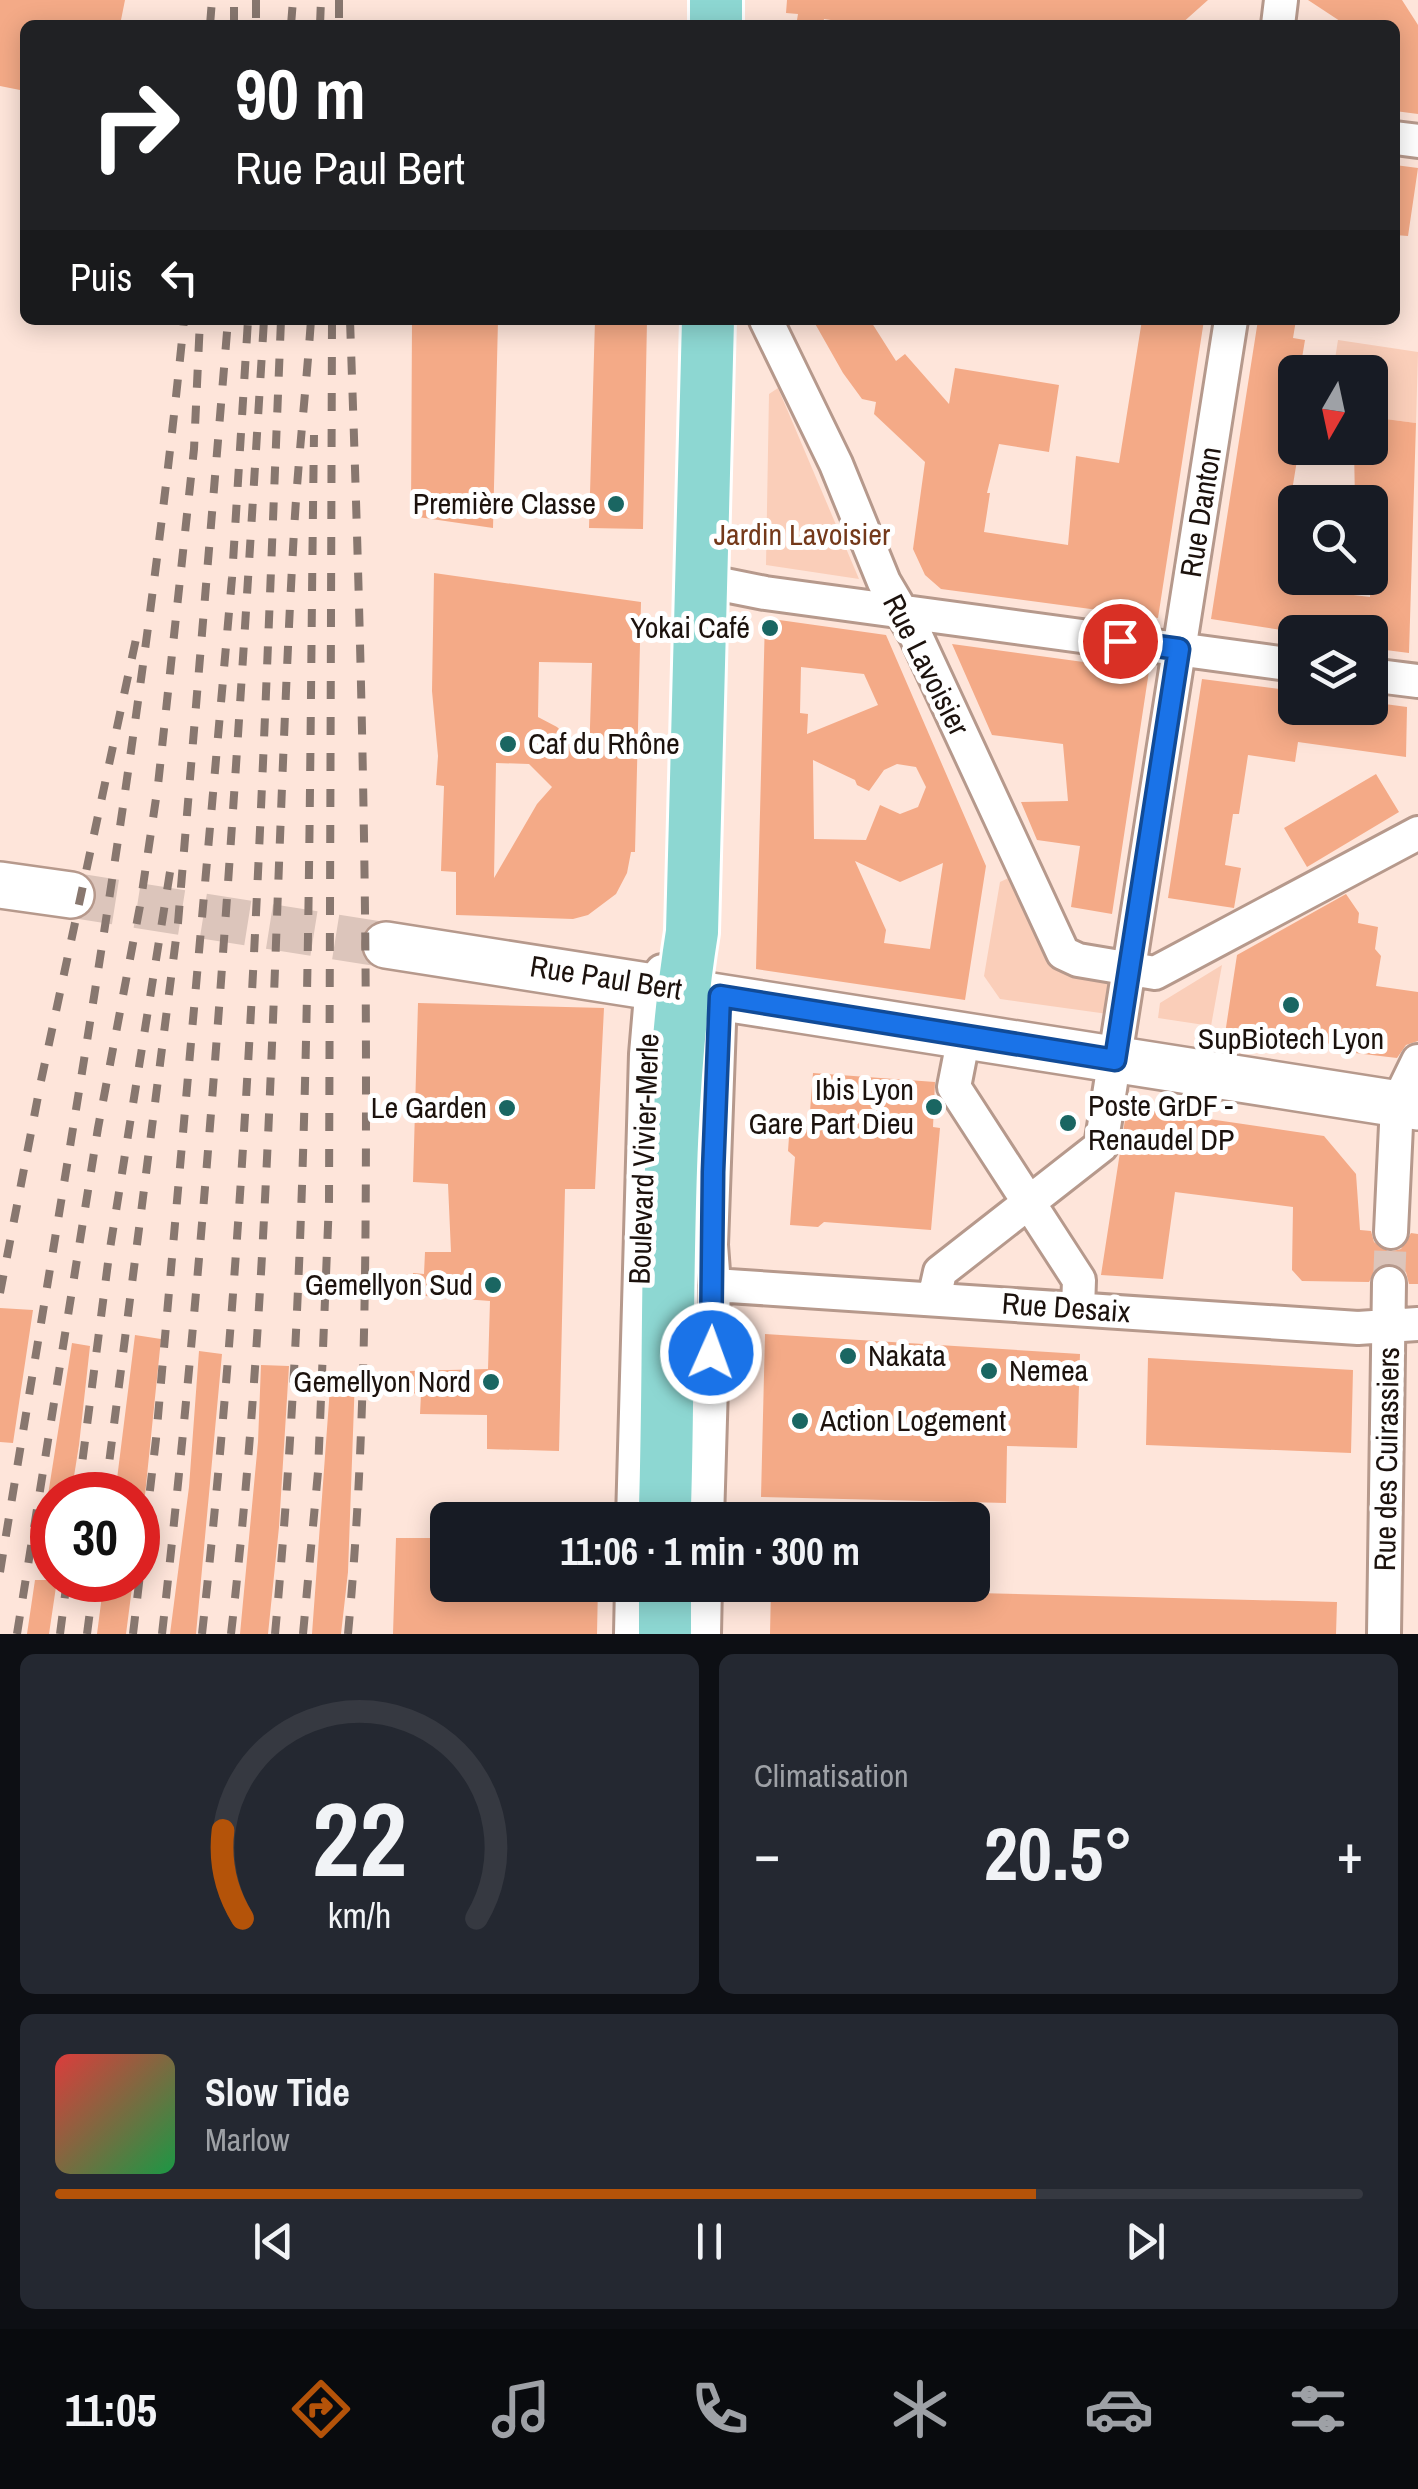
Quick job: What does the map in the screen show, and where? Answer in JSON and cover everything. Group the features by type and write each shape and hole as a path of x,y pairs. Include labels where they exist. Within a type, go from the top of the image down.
{"main road":[{"path":"669,1502 674,1108 722,584 708,325"},
{"path":"665,1602 665,1634"}],"street":[{"name":"Rue Lavoisier","path":"768,325 836,464 884,582 916,636 1063,954 1130,969"},
{"name":"Rue Danton","path":"934,1299 940,1272 1100,1146 1230,325"},
{"path":"722,584 1278,662"},
{"path":"1388,677 1418,681"},
{"path":"1130,969 1154,973 1418,833"},
{"path":"7,888 71,895"},
{"name":"Rue Paul Bert","path":"386,944 1407,1105"},
{"path":"672,1502 714,1285 685,990"},
{"path":"964,1036 954,1087 1079,1280 1078,1309"},
{"path":"1391,1232 1407,1105 1418,1061"},
{"name":"Rue des Cuirassiers","path":"1384,1634 1403,1325 1389,1283"},
{"name":"Rue Desaix","path":"714,1285 1348,1327 1403,1325"},
{"path":"631,1634 632,1602"},
{"path":"704,1634 705,1602"}],"green space":[{"path":"1338,340 1418,352 1416,423 1388,419 1388,355 1336,355"},
{"name":"Jardin Lavoisier","path":"778,388 859,579 766,565 769,394"},
{"path":"1019,873 1061,959 1121,972 1115,1015 1000,999 984,976 1000,882"},
{"path":"1222,965 1211,1026 1158,1018 1160,1003"}],"building":[{"path":"0,0 125,0 121,20 20,20 20,90 0,86"},
{"path":"787,0 1208,0 1186,20 797,20 798,14 786,13"},
{"path":"1308,0 1402,0 1418,25 1418,114 1400,112 1400,20 1338,20"},
{"path":"1400,166 1418,168 1408,236 1400,235"},
{"path":"412,325 498,325 493,528 411,516"},
{"path":"595,325 647,325 643,529 589,528"},
{"path":"816,325 873,325 896,361 905,354 949,404 955,368 1059,385 1049,452 999,444 987,493 984,532 1068,545 1076,456 1119,463 1141,325 1203,325 1158,618 941,589 925,575 913,549 925,462 874,414 876,402 862,399"},
{"path":"1257,325 1295,325 1293,338 1305,340 1302,355 1278,355 1278,465 1296,465 1293,485 1278,485 1278,595 1388,595 1388,485 1355,485 1354,465 1388,465 1388,419 1416,423 1409,653 1388,650 1388,615 1278,615 1278,629 1211,619"},
{"name":"Caf du Rhône","path":"434,573 641,602 635,852 631,852 627,873 616,894 588,915 573,919 456,915 456,872 441,871 444,786 436,785 438,756 432,691","holes":["539,662 592,663 589,758 557,727 538,717","496,763 529,764 552,787 537,804 494,878"]},
{"path":"765,618 886,635 986,866 965,1000 756,969","holes":["801,667 864,674 878,705 807,734 808,714 800,713","813,760 869,791 884,770 897,764 916,767 926,787 918,807 900,814 880,805 866,840 814,839","855,861 900,882 943,863 930,949 884,943 886,930"]},
{"path":"952,644 1149,671 1112,914 1071,907 1080,846 1037,840 1021,802 1068,801 1063,744 992,735"},
{"path":"1202,679 1278,689 1278,725 1388,725 1388,704 1407,707 1406,757 1298,742 1295,762 1248,755 1239,814 1233,814 1225,865 1241,868 1234,908 1168,898"},
{"path":"1376,774 1399,812 1307,867 1284,828"},
{"path":"1346,894 1359,913 1358,923 1378,927 1375,949 1381,956 1376,986 1418,992 1418,1041 1406,1045 1397,1058 1355,1053 1330,1045 1323,1038 1311,1047 1225,1034 1237,955"},
{"path":"418,1003 604,1008 595,1189 565,1189 559,1451 487,1449 487,1415 420,1414 421,1394 409,1393 410,1371 488,1369 490,1301 412,1295 413,1273 424,1274 425,1252 451,1252 448,1184 413,1182"},
{"path":"813,1073 935,1082 933,1127 940,1128 931,1230 824,1222 818,1227 790,1225 795,1157 788,1151 790,1123 809,1124"},
{"path":"1127,1107 1324,1136 1356,1174 1360,1230 1371,1231 1374,1242 1389,1252 1401,1249 1411,1233 1418,1234 1418,1284 1409,1284 1406,1272 1390,1263 1378,1266 1369,1282 1302,1281 1292,1270 1293,1207 1175,1192 1163,1279 1101,1275"},
{"path":"0,1308 33,1310 13,1443 0,1442"},
{"path":"765,1334 1080,1354 1077,1448 1007,1446 1006,1503 761,1497"},
{"path":"135,1335 161,1339 147,1472 118,1472"},
{"path":"72,1343 90,1346 75,1472 52,1472"},
{"path":"199,1351 222,1354 196,1634 170,1634 189,1487"},
{"path":"1148,1358 1353,1370 1351,1453 1146,1445"},
{"path":"261,1365 289,1366 279,1527 268,1634 240,1634 258,1442"},
{"path":"331,1374 355,1377 348,1572 341,1634 312,1634"},
{"path":"396,1538 430,1538 430,1602 598,1602 597,1634 393,1634"},
{"path":"990,1593 1337,1602 1336,1634 770,1634 771,1602 990,1602"},
{"path":"32,1602 54,1602 49,1634 27,1634"},
{"path":"101,1602 130,1602 126,1634 97,1634"}],"tunnel":[{"path":"71,895 386,945"},
{"path":"1389,1283 1391,1232"}],"railway":[{"path":"210,20 212,0"},
{"path":"234,0 234,20"},
{"path":"256,0 256,20"},
{"path":"291,20 293,0"},
{"path":"320,20 321,0"},
{"path":"339,0 339,20"},
{"path":"0,1572 125,791 183,325"},
{"path":"17,1634 158,785 194,449 200,325"},
{"path":"108,1472 178,923 228,325"},
{"path":"133,1634 156,1439 232,578 248,325"},
{"path":"162,1634 209,1142 264,325"},
{"path":"202,1634 243,1142 281,325"},
{"path":"231,1634 256,1359 294,531 311,325"},
{"path":"303,1634 318,1472 329,1201 332,325"},
{"path":"348,1634 361,1428 366,1152 363,796 350,325"},
{"path":"275,1634 287,1485 302,1185 314,435"},
{"path":"0,1293 41,1081 136,639"},
{"path":"81,1472 109,1255 170,872"},
{"path":"60,1634 64,1602"},
{"path":"87,1634 91,1602"}],"place":[{"name":"Première Classe","path":"616,504"},
{"name":"Yokai Café","path":"770,628"},
{"name":"Caf du Rhône","path":"508,744"},
{"name":"SupBiotech Lyon","path":"1291,1005"},
{"name":"Ibis Lyon Gare Part Dieu","path":"934,1107"},
{"name":"Le Garden","path":"507,1108"},
{"name":"Poste GrDF - Renaudel DP","path":"1068,1123"},
{"name":"Gemellyon Sud","path":"493,1285"},
{"name":"Nakata","path":"848,1356"},
{"name":"Nemea","path":"989,1371"},
{"name":"Gemellyon Nord","path":"491,1382"},
{"name":"Action Logement","path":"800,1421"}],"route":[{"path":"711,1353 720,996 1115,1060 1179,649 1120,641"}]}
